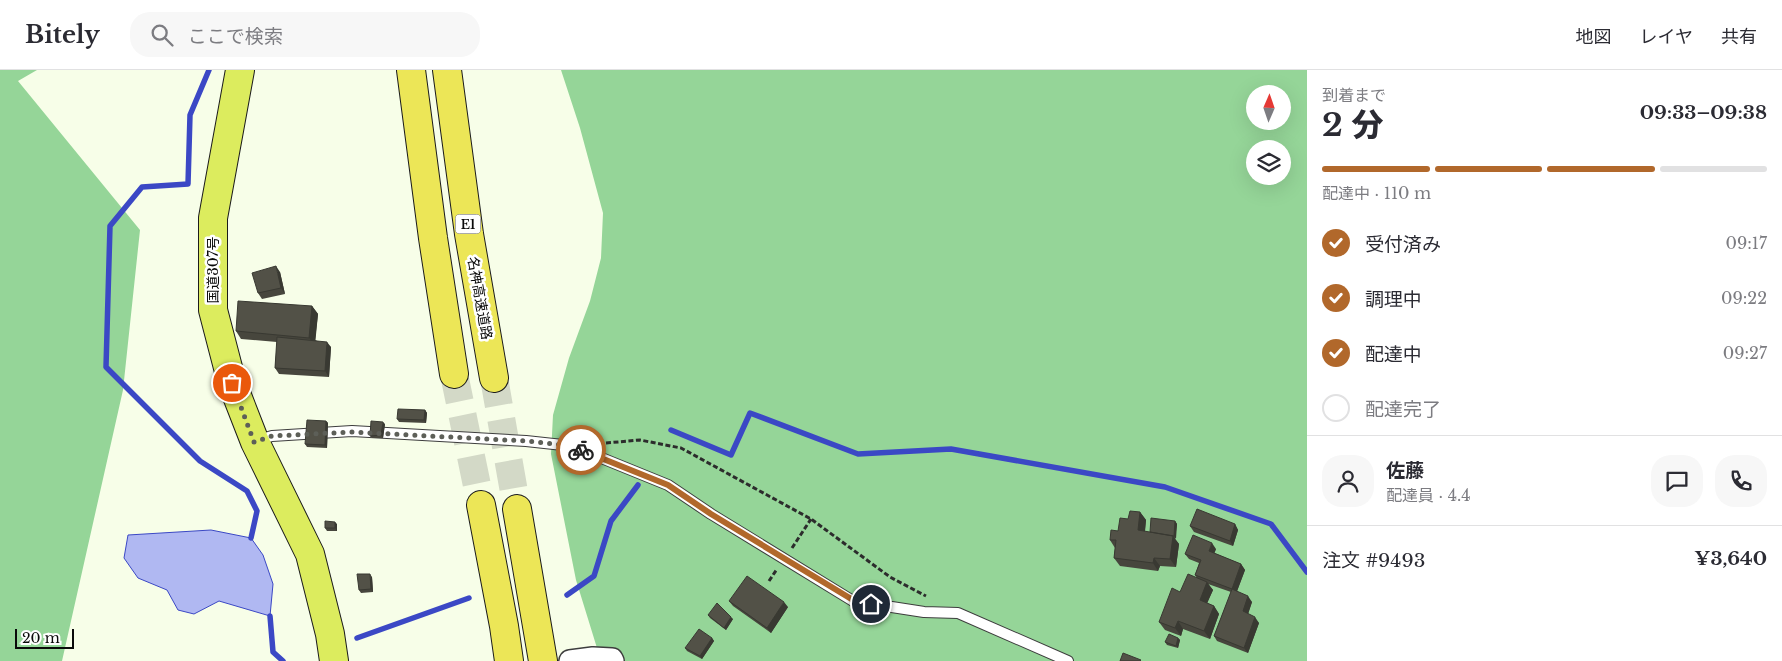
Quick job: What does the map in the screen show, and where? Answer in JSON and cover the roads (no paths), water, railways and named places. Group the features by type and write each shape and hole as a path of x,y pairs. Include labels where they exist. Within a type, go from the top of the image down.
{"highway":[{"name":"国道307号","path":"240,70 213,218 213,310 232,383 254,442 310,554 330,634 334,661"},
{"path":"411,70 433,238 454,374"},
{"name":"名神高速道路","path":"447,70 469,234 494,378"},
{"path":"481,505 509,661"},
{"path":"517,509 543,661"}],"street":[{"path":"570,661 603,659"}],"lane":[{"path":"254,442 272,436 352,432 526,441 572,446 668,485 711,514 853,600 924,612 958,613 1068,661"}],"water":[{"path":"211,530 251,538 263,555 273,584 270,616 219,601 194,614 178,610 167,590 138,578 124,558 128,535"}],"waterway":[{"path":"209,70 190,115 188,184 142,187 110,226 106,367 200,461 247,491 257,511 251,538"},
{"path":"671,430 731,455 750,413 858,454 951,449 1165,487 1271,524 1307,572"},
{"path":"567,595 594,576 611,521 638,485"},
{"path":"357,638 469,598"},
{"path":"270,616 273,652 283,661"}],"tunnel":[{"path":"454,374 481,505"},
{"path":"494,378 517,509"}]}
